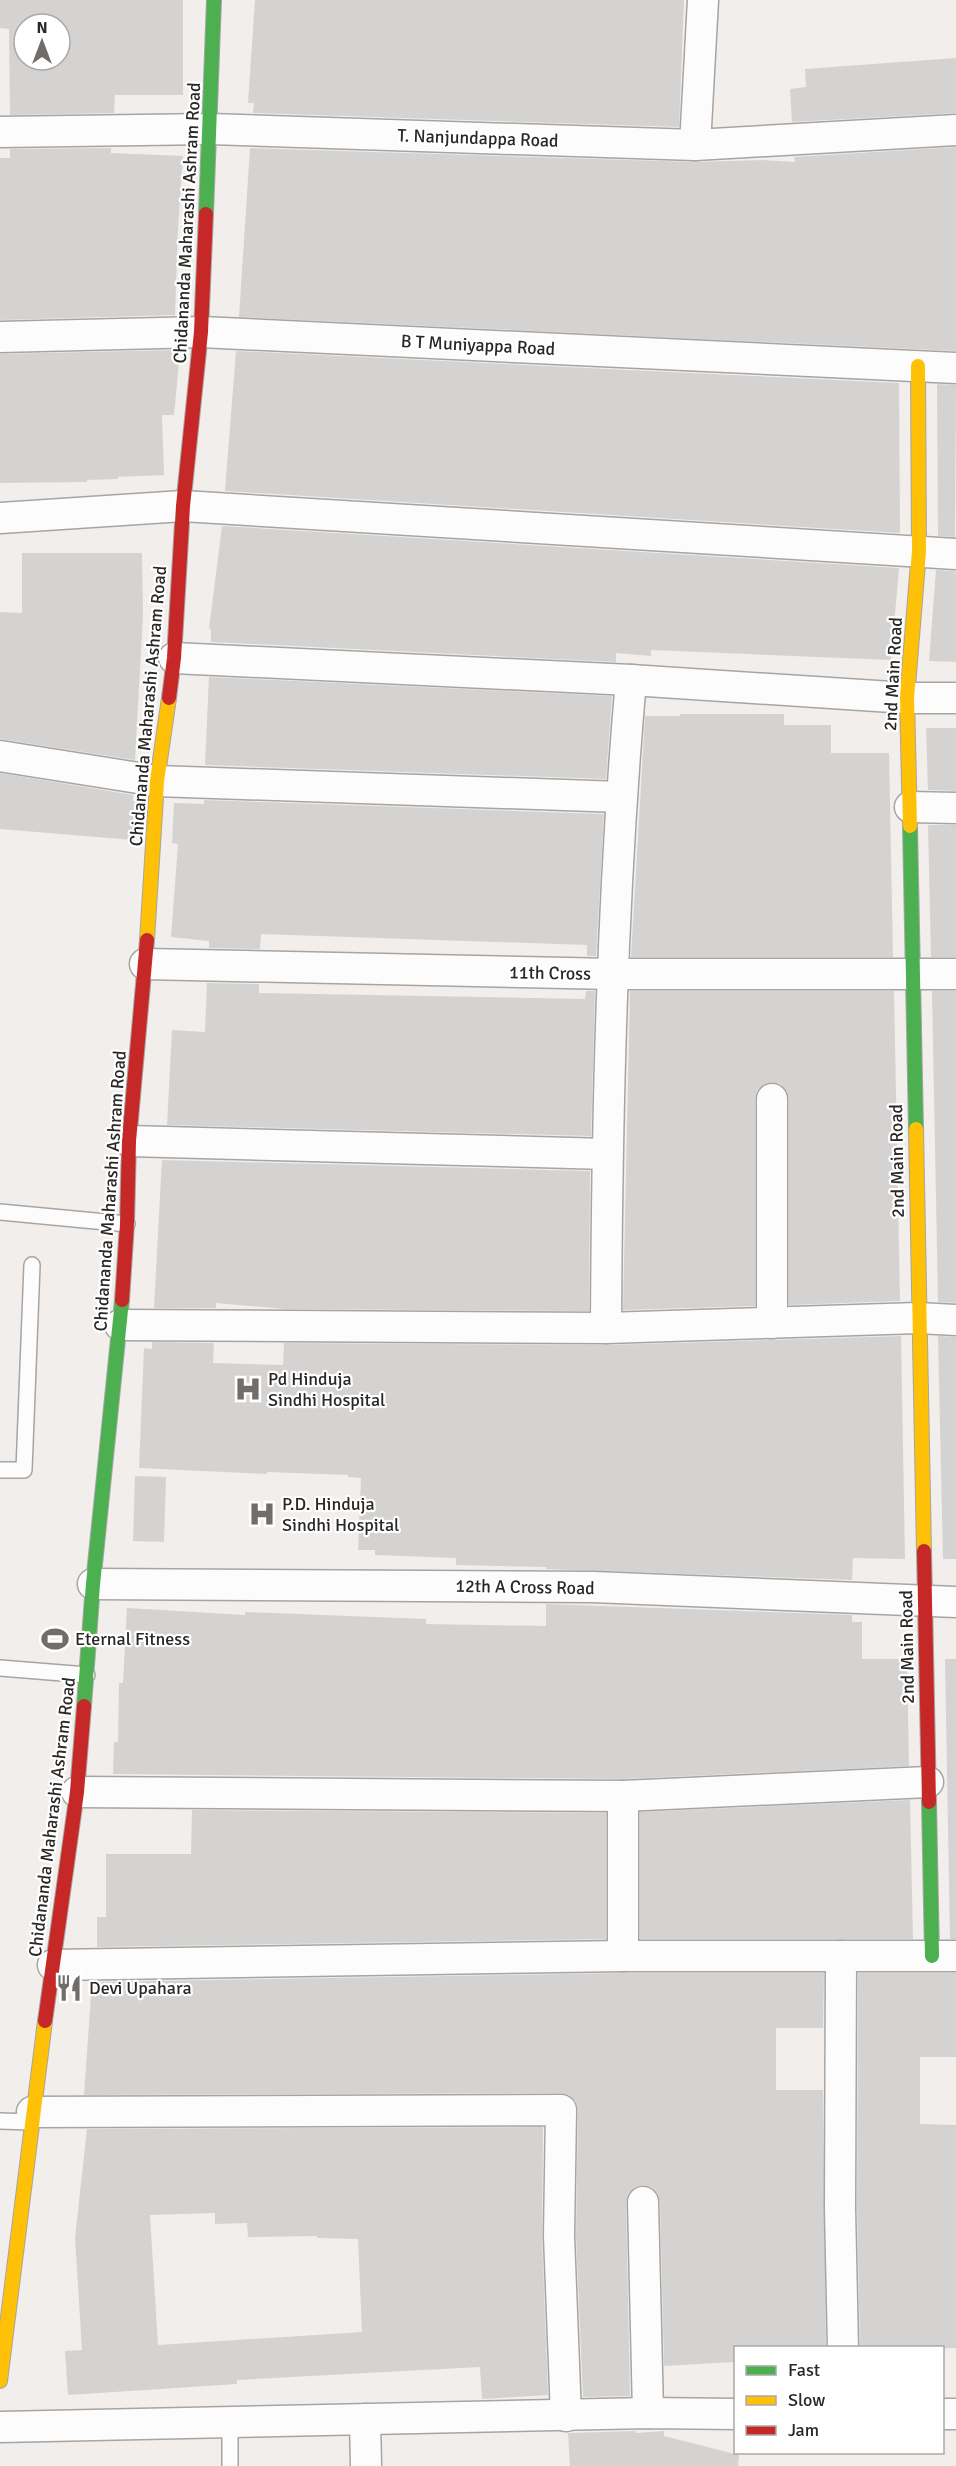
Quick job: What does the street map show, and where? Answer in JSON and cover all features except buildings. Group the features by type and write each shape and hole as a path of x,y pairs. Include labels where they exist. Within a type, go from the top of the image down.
{"street":[{"name":"Chidananda Maharashi Ashram Road","path":"0,2381 32,2117 77,1792 93,1584 120,1325 127,1224 129,1141 158,782 174,658 183,506 201,332 214,0"},
{"path":"695,145 703,0"},
{"name":"T. Nanjundappa Road","path":"0,132 210,129 695,145 956,130"},
{"name":"B T Muniyappa Road","path":"0,337 201,332 956,368"},
{"name":"2nd Main Road","path":"918,366 919,551 907,698 928,1782 944,1956"},
{"path":"0,518 183,506 956,554"},
{"path":"174,658 631,681 907,698 956,698"},
{"path":"606,1328 607,1154 612,974 621,797 631,681"},
{"path":"0,756 158,782 621,797"},
{"path":"910,807 956,808"},
{"name":"11th Cross","path":"145,964 612,974 956,974"},
{"path":"772,1098 772,1323"},
{"path":"129,1141 607,1154"},
{"path":"120,1325 606,1328 918,1318 956,1320"},
{"name":"12th A Cross Road","path":"93,1584 593,1587 956,1602"},
{"path":"77,1792 623,1796 928,1782"},
{"path":"623,1796 623,1956"},
{"path":"53,1965 623,1956 944,1956"},
{"path":"841,1956 840,2208 843,2346"},
{"path":"32,2117 561,2110 559,2236 566,2416"},
{"path":"643,2202 648,2413"},
{"path":"0,2427 648,2413 734,2414"},
{"path":"365,2419 366,2466"}],"lane":[{"path":"0,1212 127,1224"},
{"path":"0,1470 24,1470 32,1265"},
{"path":"0,1668 87,1675"},
{"path":"0,2121 32,2117"},
{"path":"230,2422 230,2466"}],"traffic: fast":[{"path":"206,214 214,0"},
{"path":"910,826 916,1129"},
{"path":"84,1706 93,1584 122,1300"},
{"path":"929,1802 932,1956"}],"traffic: slow":[{"path":"910,826 907,698 919,551 918,366"},
{"path":"147,940 157,781 169,698"},
{"path":"916,1129 924,1551"},
{"path":"0,2381 45,2021"}],"traffic: jam":[{"path":"169,698 174,658 183,506 201,332 206,214"},
{"path":"122,1300 129,1141 147,940"},
{"path":"924,1551 929,1802"},
{"path":"45,2021 77,1792 84,1706"}],"place":[{"name":"Pd Hinduja Sindhi Hospital","path":"248,1389"},
{"name":"P.D. Hinduja Sindhi Hospital","path":"262,1514"},
{"name":"Eternal Fitness","path":"55,1639"},
{"name":"Devi Upahara","path":"69,1988"}]}
